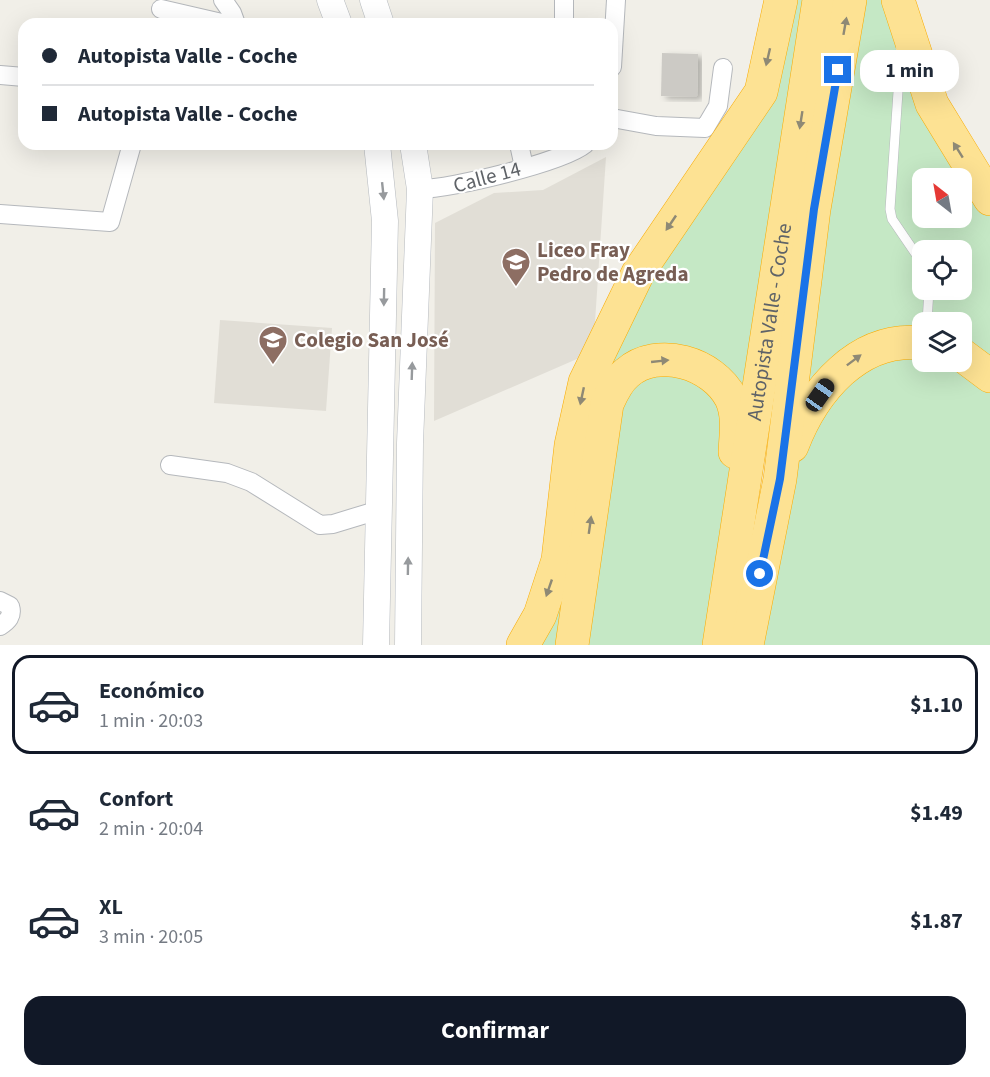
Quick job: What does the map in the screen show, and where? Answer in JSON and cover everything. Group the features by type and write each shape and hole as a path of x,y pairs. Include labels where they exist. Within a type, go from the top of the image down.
{"highway":[{"path":"523,645 540,615 558,560 571,445 585,382 638,273 761,92 781,0"},
{"name":"Autopista Valle - Coche","path":"719,645 729,596 819,0"},
{"name":"Autopista Valle - Coche","path":"747,645 780,479 814,209 850,0"},
{"path":"900,11 932,104 990,199"},
{"path":"780,479 795,440 813,405 844,368 862,354 906,341 912,342"},
{"path":"572,645 608,404 614,387 627,372 654,360 672,360 692,364 707,372 723,384 737,414 729,596"},
{"path":"972,362 990,375"}],"main road":[{"path":"330,0 337,18"},
{"path":"373,0 379,18"},
{"path":"376,645 385,221 378,150"},
{"path":"408,645 410,443 420,189 414,150"},
{"path":"377,609 408,609"}],"street":[{"path":"223,0 234,18"},
{"path":"564,0 564,18"},
{"path":"615,18 616,0"},
{"path":"160,11 196,18"},
{"path":"618,119 656,126 705,128 718,106 723,68"},
{"path":"0,75 18,76"},
{"path":"0,214 110,222 130,150"},
{"path":"520,150 524,167"},
{"name":"Calle 14","path":"420,189 440,189 524,167 576,150"},
{"path":"170,465 226,473 251,482 320,525 333,525 379,510"},
{"path":"0,601 10,606 12,610 8,620 0,626"}],"lane":[{"path":"900,11 890,209 892,219 912,248"}],"shaded area":[{"name":"Liceo Fray Pedro de Agreda","path":"606,157 593,352 434,421 435,223 494,193 543,190"},
{"name":"Colegio San José","path":"220,320 332,328 326,411 214,403"}],"green space":[{"path":"781,0 819,0 719,645 523,645 585,382 761,92"},
{"path":"850,0 898,0 990,199 990,645 747,645"}],"building":[{"path":"662,53 698,54 697,97 661,96"}],"place":[{"name":"Liceo Fray Pedro de Agreda","path":"516,288"},
{"name":"Colegio San José","path":"273,366"}],"route":[{"path":"760,574 780,479 814,209 838,70"}]}
